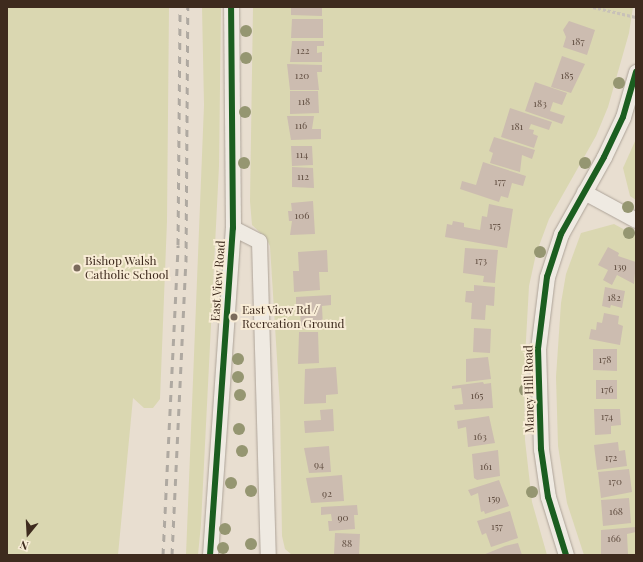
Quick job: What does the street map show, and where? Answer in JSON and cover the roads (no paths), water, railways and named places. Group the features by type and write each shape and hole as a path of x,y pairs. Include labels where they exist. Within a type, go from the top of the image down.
{"street":[{"name":"East View Road","path":"210,555 233,228 231,7"},
{"name":"Maney Hill Road","path":"566,555 548,497 541,449 538,349 547,277 561,234 623,117 636,72"},
{"path":"584,192 636,220"},
{"name":"East View Road","path":"233,228 259,241 268,555"}],"railway":[{"path":"163,555 178,245 180,7"},
{"path":"172,555 186,262 188,7"}],"place":[{"name":"Bishop Walsh Catholic School","path":"77,268"},
{"name":"East View Rd / Recreation Ground","path":"234,317"}]}
